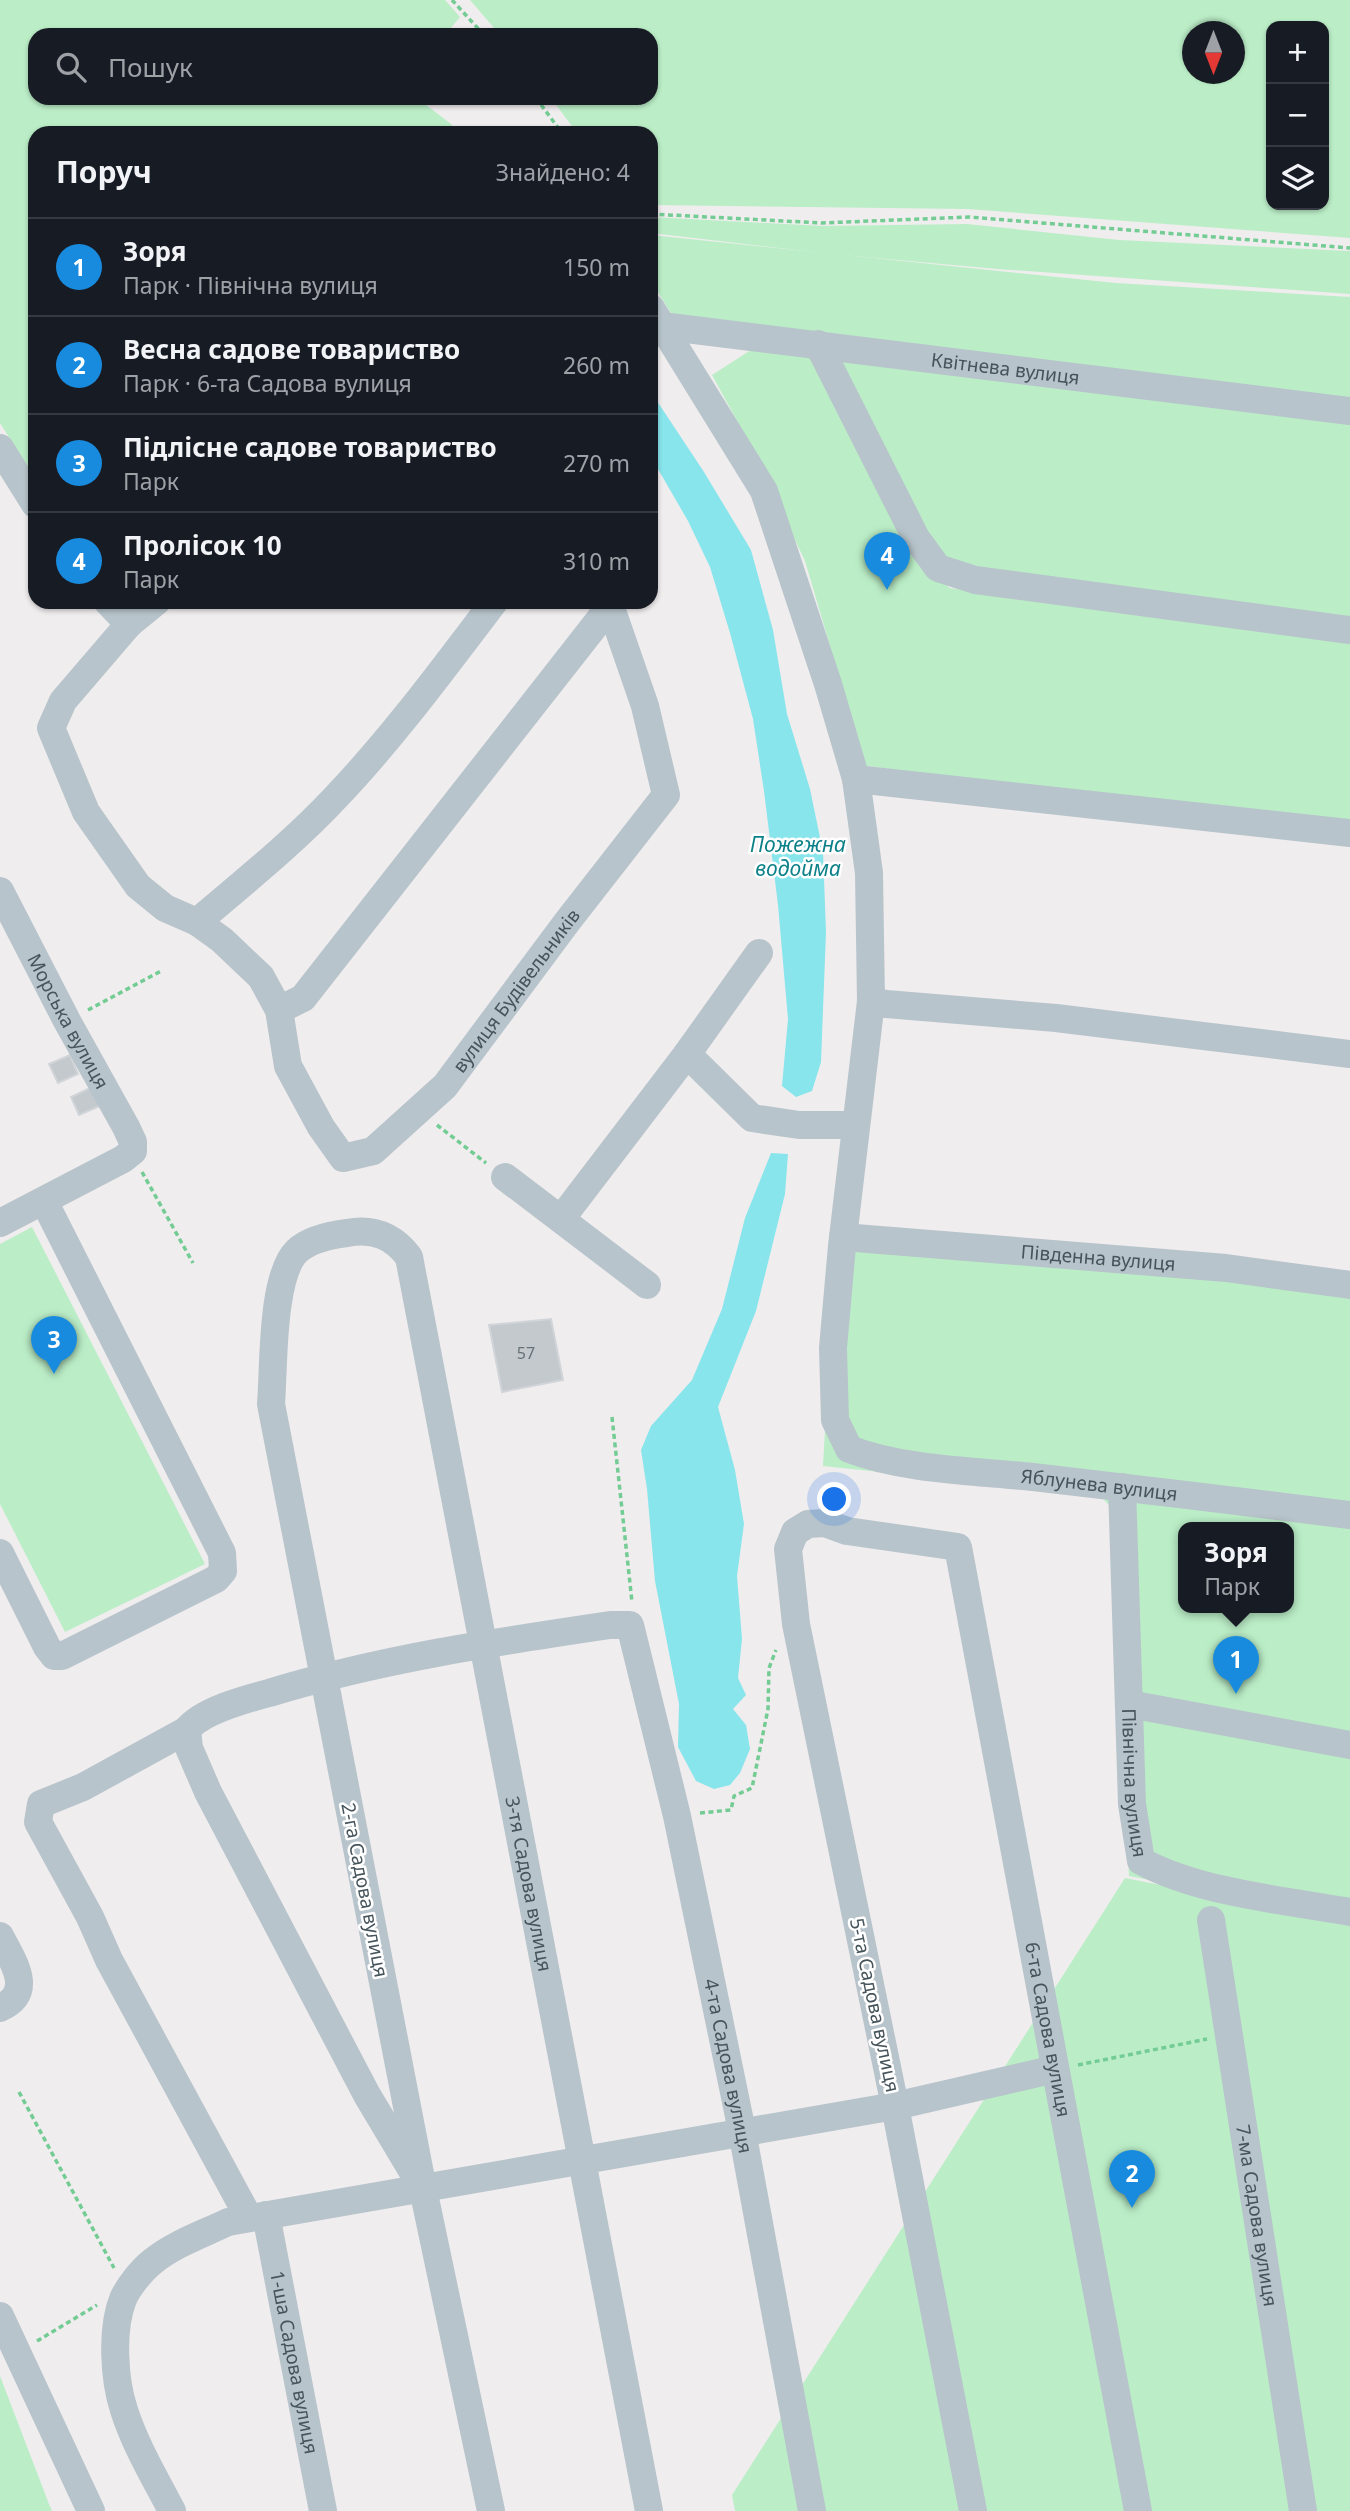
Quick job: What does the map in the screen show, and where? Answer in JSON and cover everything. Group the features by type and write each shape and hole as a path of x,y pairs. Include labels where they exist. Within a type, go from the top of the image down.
{"street":[{"name":"Квітнева вулиця","path":"658,317 818,344 1350,411"},
{"path":"658,320 764,491 828,684 856,779 869,873 871,1001 843,1237"},
{"path":"818,344 916,538 939,569 975,580 1350,630"},
{"path":"0,448 28,493"},
{"path":"115,609 129,624"},
{"path":"147,609 129,624 63,701 51,728 86,812 138,886 165,908 197,922 222,940 261,977 279,1010 303,998 605,609"},
{"path":"197,922 335,799 401,724 489,609"},
{"name":"вулиця Будівельників","path":"279,1010 288,1066 321,1127 343,1158 373,1151 445,1086 567,922 666,796 645,706 612,609"},
{"path":"856,779 1350,833"},
{"name":"Морська вулиця","path":"0,891 67,1021 126,1127 133,1142 133,1151"},
{"path":"561,1219 687,1054 759,953"},
{"path":"871,1001 1056,1018 1350,1054"},
{"path":"687,1054 752,1118 799,1125 856,1125"},
{"path":"0,1223 123,1159 133,1151"},
{"path":"505,1177 648,1285"},
{"path":"0,1553 54,1656 62,1656 216,1579 223,1571 222,1553 44,1201"},
{"name":"3-тя Садова вулиця","path":"287,1267 296,1251 314,1240 350,1232 380,1234 399,1244 409,1257 649,2511"},
{"name":"Південна вулиця","path":"843,1237 1226,1268 1350,1285"},
{"name":"Яблунева вулиця","path":"843,1237 833,1348 835,1420 849,1449 870,1457 933,1466 1350,1515"},
{"name":"2-га Садова вулиця","path":"287,1267 274,1329 271,1404 423,2189 491,2511"},
{"name":"Північна вулиця","path":"1122,1487 1132,1804 1141,1861 1200,1883 1350,1912"},
{"name":"6-та Садова вулиця","path":"825,1523 847,1531 958,1547 1138,2511"},
{"name":"5-та Садова вулиця","path":"825,1523 808,1524 795,1532 788,1549 796,1624 895,2106 974,2511"},
{"path":"423,2189 367,2095 208,1792 189,1748 187,1730 192,1723 237,1702 324,1676 482,1644 610,1625 630,1625"},
{"name":"4-та Садова вулиця","path":"630,1625 677,1816 742,2131 812,2511"},
{"path":"1129,1704 1350,1745"},
{"name":"1-ша Садова вулиця","path":"187,1730 83,1787 41,1804 38,1822 90,1917 108,1960 258,2216 323,2511"},
{"name":"7-ма Садова вулиця","path":"1211,1920 1303,2511"},
{"path":"0,1937 20,1980 18,1992 0,2008"},
{"path":"172,2511 124,2411 117,2383 117,2327 124,2296 152,2262 186,2242 228,2222 258,2216 895,2106 1055,2069"},
{"path":"0,2316 91,2511"}],"path":[{"path":"452,0 478,28"},
{"path":"541,105 557,126"},
{"path":"658,214 822,223 969,218 1350,247"},
{"path":"67,1021 163,970"},
{"path":"418,1110 505,1177"},
{"path":"133,1151 136,1162 193,1263"},
{"path":"612,1417 633,1608 630,1625"},
{"path":"677,1816 731,1810 734,1796 752,1788 768,1709 769,1668 776,1649 788,1630 796,1624"},
{"path":"1055,2069 1228,2035"},
{"path":"19,2092 124,2296"},
{"path":"20,2356 37,2341 113,2295 124,2296"}],"green space":[{"path":"0,0 445,0 460,17 451,28 28,28 28,105 426,105 453,126 28,126 28,467 0,423"},
{"path":"470,0 1350,0 1350,238 967,209 658,205 658,126 572,126 556,105 658,105 658,28 494,28"},
{"path":"658,217 823,226 967,224 1119,240 1350,251 1350,294 997,269 831,254 658,234"},
{"path":"658,236 1116,283 1350,297 1350,404 676,321 658,292"},
{"path":"754,348 816,359 920,567 950,588 1350,640 1350,829 860,765 838,673 805,561 748,441 712,375"},
{"path":"841,360 1350,422 1350,624 1014,579 937,554"},
{"path":"32,1227 205,1564 65,1632 0,1504 0,1244"},
{"path":"836,1229 1350,1287 1350,1919 1129,1876 1116,1512 1099,1495 823,1466"},
{"path":"1125,1878 1350,1922 1350,2511 735,2511 732,2495"},
{"path":"0,2376 49,2504 52,2511 0,2511"}],"water":[{"name":"Пожежна водойма","path":"658,403 751,550 773,630 787,714 810,789 823,852 826,932 821,1062 812,1091 796,1097 782,1086 788,1019 778,905 753,719 710,567 688,521 658,469"},
{"path":"771,1153 788,1154 785,1194 756,1311 718,1407 735,1470 744,1524 737,1576 742,1639 738,1678 746,1695 733,1709 746,1725 750,1749 740,1773 730,1785 714,1789 696,1781 678,1747 679,1704 655,1581 641,1450 651,1426 692,1380 722,1309 745,1218"}],"building":[{"path":"70,1055 78,1074 58,1083 49,1064"},
{"path":"92,1087 100,1106 79,1115 71,1097"},
{"path":"551,1319 563,1380 502,1392 489,1325"}],"place":[{"name":"Пролісок 10","path":"887,590"},
{"name":"Підлісне садове товариство","path":"54,1374"},
{"name":"Зоря","path":"1236,1694"},
{"name":"Весна садове товариство","path":"1132,2208"}]}
